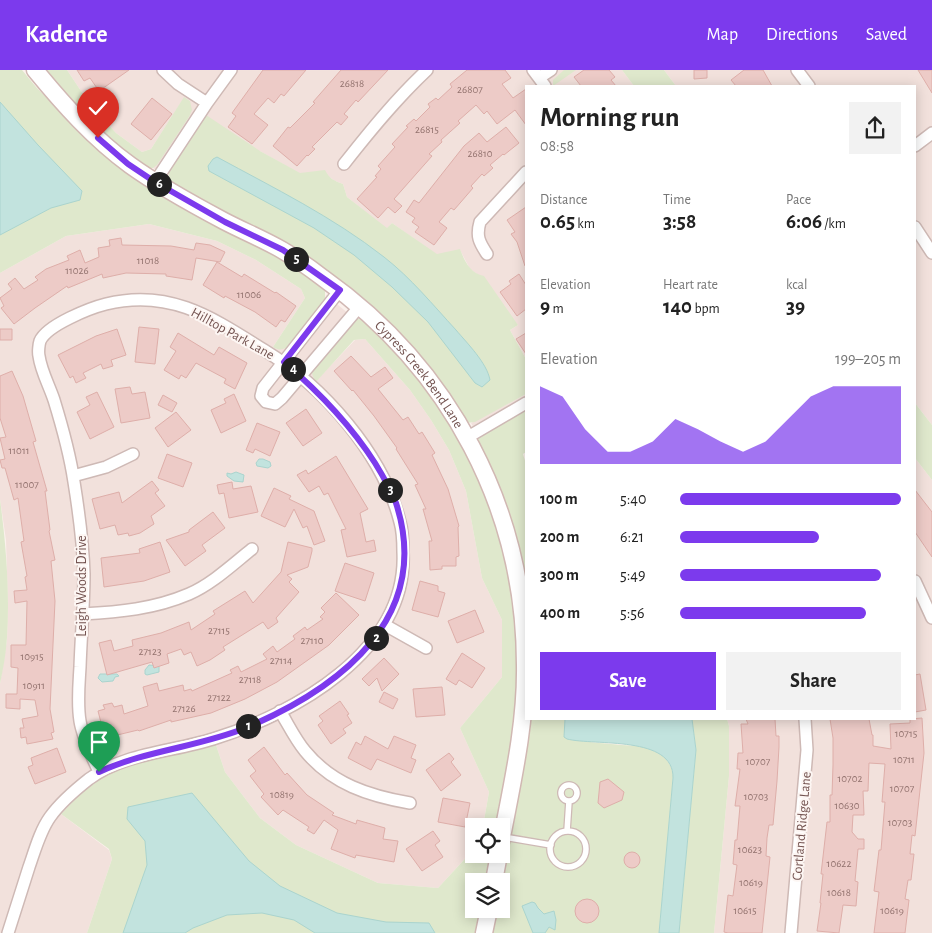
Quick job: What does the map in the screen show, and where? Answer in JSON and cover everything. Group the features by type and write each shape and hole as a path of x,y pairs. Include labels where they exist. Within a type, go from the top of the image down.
{"street":[{"name":"Cypress Creek Bend Lane","path":"35,70 62,102 98,138 128,164 155,182 225,222 283,250 360,306 381,325 431,381 468,437 486,474 504,521 515,563 523,613 524,702 519,746 506,818"},
{"path":"163,70 178,84 207,103"},
{"path":"155,182 207,103 232,70"},
{"path":"344,164 379,120 427,70"},
{"path":"539,78 551,70"},
{"path":"797,70 808,85"},
{"path":"916,145 932,134"},
{"path":"487,254 478,240 477,230 480,222 525,173"},
{"path":"916,229 932,253"},
{"path":"340,290 264,388 261,396 266,402 275,404 360,306"},
{"name":"Hilltop Park Lane","path":"8,933 36,847 50,817 68,798 99,772 120,762 212,740 247,727 317,690 370,646 385,625 398,596 404,567 402,529 395,502 381,474 359,438 332,406 301,376 284,362 223,324 192,308 167,302 139,300 109,303 84,310 45,334 39,343"},
{"name":"Leigh Woods Drive","path":"39,343 38,355 54,400 73,476 81,529 84,576 78,700 80,724 99,772"},
{"path":"468,437 525,404"},
{"path":"73,476 106,468 133,454"},
{"path":"82,614 125,612 190,594 221,574 252,549"},
{"path":"916,583 932,618"},
{"path":"385,625 426,648"},
{"path":"280,711 304,750 321,769 350,786 380,798 410,803"},
{"name":"Cortland Ridge Lane","path":"792,933 807,750 805,720"},
{"path":"484,933 487,918"}],"lane":[{"path":"567,831 569,801"},
{"path":"567,831 576,833 584,840 587,851 582,862 571,867 559,865 552,856 550,845 556,835 567,831"},
{"path":"510,840 550,845"}],"shaded area":[{"path":"67,70 622,70 633,85 525,85 525,357 510,330 518,325 477,274 470,269 460,250 437,255 392,223 387,229 347,197 343,184 328,176 300,174 260,151 169,172 168,176 153,168 189,117 190,101 184,98 151,149 142,152 116,133 89,103"},
{"path":"664,70 932,70 932,425 916,404 916,85 675,85"},
{"path":"149,224 217,241 256,260 301,289 305,298 273,347 277,349 286,348 325,301 326,295 355,319 315,382 355,340 365,339 410,390 449,450 466,491 482,578 502,620 502,677 460,728 489,792 484,818 465,818 465,859 438,888 378,883 296,845 260,818 225,772 216,745 121,769 93,784 61,814 109,850 112,859 87,933 0,933 0,684 7,640 8,605 6,540 0,499 0,273 66,236"},
{"path":"525,395 525,410 479,437 471,423"},
{"path":"916,459 932,480 932,933 714,933 729,776 729,726 727,720 916,720"}],"green space":[{"path":"0,70 22,70 85,137 207,220 297,268 325,289 325,301 286,348 276,349 273,347 305,298 301,289 256,260 217,241 149,224 66,236 0,273"},
{"path":"42,70 67,70 89,103 116,133 142,152 151,149 184,97 190,101 192,110 157,165 153,168 148,168 111,142"},
{"path":"564,70 576,70 554,85 553,80"},
{"path":"622,70 664,70 675,85 633,85"},
{"path":"206,115 260,151 300,173 325,170 332,179 343,184 347,197 387,228 392,223 437,254 460,249 472,270 484,276 518,325 510,330 525,357 525,395 475,422 466,423 413,350 214,209 169,181 169,172"},
{"path":"355,319 366,321 407,365 431,396 471,464 486,500 499,538 508,576 517,654 514,719 497,818 484,818 489,792 460,728 502,677 502,620 482,578 466,491 449,450 431,420 410,390 365,339 354,340 315,383 312,373 313,367"},
{"path":"916,404 932,425 932,480 916,459"},
{"path":"525,410 525,453 523,454 525,461 525,604 477,444 482,434"},
{"path":"0,499 6,551 8,621 7,644 0,684"},
{"path":"528,720 565,720 564,737 592,742 647,747 659,752 668,762 673,778 659,933 490,933 492,918 510,918 510,873 500,873 502,863 510,863 510,820"},
{"path":"692,720 727,720 729,726 729,776 714,933 679,933 696,750"},
{"path":"216,745 225,772 260,818 296,845 378,883 438,888 465,859 465,863 488,863 486,873 465,873 465,918 478,918 476,933 87,933 112,859 109,849 61,814 88,788 105,777 119,770 152,759"}],"water":[{"path":"0,102 82,191 80,200 51,208 0,235"},
{"path":"217,157 324,216 365,242 394,265 466,341 481,360 490,380 482,387 475,383 428,322 392,287 354,255 314,228 209,171 208,166"},
{"path":"259,459 270,462 271,466 268,468 257,466 256,463"},
{"path":"236,472 244,475 243,482 234,481 227,476 227,473"},
{"path":"149,665 159,666 159,672 145,674 145,670"},
{"path":"100,674 117,674 119,676 115,677 113,681 102,682 98,678"},
{"path":"565,720 692,720 696,750 679,933 659,933 673,778 670,764 661,755 647,749 631,745 580,741 564,737"},
{"path":"192,793 249,861 280,886 337,913 386,922 429,923 435,933 315,933 294,920 262,913 227,915 185,933 123,933 147,865 145,841 127,819 128,807"},
{"path":"532,902 544,914 554,911 556,920 555,930 549,927 545,933 533,933 522,906"}],"building":[{"path":"77,70 129,70 99,91 90,78 84,81"},
{"path":"263,70 306,70 284,96 281,94 274,103 268,98 254,114 268,125 252,144 228,127 236,116 232,113"},
{"path":"341,70 388,70 344,114 348,117 341,125 337,122 312,147 315,149 297,166 273,146 288,127 290,128 315,103 313,102"},
{"path":"467,70 505,70 511,78 502,84 513,98 525,90 525,124 515,110 497,124 487,111 484,114 476,105 441,140 442,142 429,154 432,156 394,199 402,206 395,213 388,207 378,218 357,199 377,177 375,176 381,169 378,166 395,147 392,144 408,127 406,126 414,119 416,121 430,107 428,104 436,98 438,100 452,87 450,84"},
{"path":"584,70 609,70 615,77 611,80 615,85 580,85 574,77"},
{"path":"694,70 707,70 707,78 694,79"},
{"path":"744,70 763,70 771,85 735,85 731,80"},
{"path":"918,70 932,70 932,93"},
{"path":"152,98 172,114 151,140 131,124"},
{"path":"506,127 519,143 490,165 493,168 484,176 482,174 454,210 451,208 439,222 447,228 434,245 415,232 419,227 412,222 415,218 406,212 414,200 419,203 464,146 479,133 487,142"},
{"path":"525,208 525,266 517,242 511,234 515,232 507,220"},
{"path":"121,238 122,245 171,246 194,250 196,243 210,245 225,252 220,262 196,258 192,280 166,276 166,274 126,273 103,278 102,274 68,288 67,286 14,324 1,308 4,306 0,298 12,289 8,284 15,278 24,289 38,280 35,277 46,269 69,260 67,256 80,250 85,263 99,257 98,248 110,246 109,240"},
{"path":"217,262 242,277 244,274 296,306 285,322 281,320 276,327 255,312 225,296 224,298 203,285"},
{"path":"519,274 525,283 525,310 517,316 500,292 511,284 509,281"},
{"path":"139,327 159,329 155,364 135,362"},
{"path":"0,329 12,329 12,340 0,340"},
{"path":"117,329 126,355 111,360 113,366 103,369 101,364 83,373 86,378 76,383 73,376 70,378 58,355 96,336"},
{"path":"178,333 214,355 219,347 247,363 235,389 224,383 226,379 196,363 186,378 181,375 179,379 164,370 176,351 170,347"},
{"path":"525,334 525,352 516,339"},
{"path":"351,356 371,377 385,367 393,378 378,389 403,420 408,417 419,434 422,432 435,453 432,455 448,489 459,526 459,556 456,557 456,566 442,566 442,569 430,570 429,541 432,541 423,509 426,509 415,485 418,484 397,448 374,416 353,390 334,371"},
{"path":"12,371 23,396 36,441 33,442 47,491 45,491 49,531 55,560 51,561 55,601 50,709 54,732 51,733 53,739 27,744 26,737 21,738 20,728 24,728 22,719 38,716 35,700 20,699 20,709 6,708 6,694 17,694 18,668 11,667 11,645 26,645 27,601 15,603 14,591 27,590 25,577 27,576 21,542 24,541 18,498 14,500 5,468 2,468 0,460 5,459 0,438 6,437 0,418 0,376"},
{"path":"130,387 132,394 145,392 150,418 121,423 115,389"},
{"path":"97,392 114,427 90,439 77,412 90,405 86,397"},
{"path":"234,394 246,421 221,433 211,410 226,403 224,399"},
{"path":"163,395 177,403 172,412 158,405"},
{"path":"306,409 322,433 303,446 286,423"},
{"path":"176,412 191,430 168,447 155,428"},
{"path":"257,423 280,432 270,456 255,449 253,453 246,450"},
{"path":"167,454 192,463 183,487 158,478"},
{"path":"336,456 368,509 360,513 366,542 374,540 376,551 347,557 341,530 346,529 328,493 324,495 319,486 309,492 297,475 306,470 308,474"},
{"path":"152,481 159,490 155,493 165,506 151,516 154,524 140,533 129,536 128,533 118,535 115,525 100,529 92,499 119,492 122,503"},
{"path":"232,482 233,489 251,486 258,512 229,518 224,493 219,494 217,485"},
{"path":"274,488 291,496 289,499 314,511 325,541 314,545 307,526 303,528 294,509 285,527 261,516"},
{"path":"916,491 932,512 932,557 916,533"},
{"path":"213,512 225,528 202,545 206,551 185,566 166,540 189,532 189,530"},
{"path":"160,542 170,572 144,581 104,587 101,558 140,553 139,549"},
{"path":"288,542 312,548 312,551 308,567 287,575 292,579 289,582 299,592 276,618 278,622 268,629 263,622 223,647 225,650 210,660 197,666 191,652 184,655 181,649 167,654 169,663 154,668 152,662 107,675 99,643 111,640 114,651 133,646 132,640 161,633 189,622 191,630 215,614 213,611 245,591 253,603 281,572"},
{"path":"345,563 374,573 365,601 335,591"},
{"path":"420,581 438,586 438,591 445,593 438,617 412,610"},
{"path":"336,593 359,615 329,645 277,682 245,699 211,713 171,722 171,720 139,731 105,738 98,711 105,709 103,705 112,703 114,707 122,705 124,714 148,706 143,687 157,683 159,691 183,685 184,691 191,689 192,691 232,673 230,670 238,666 241,672 267,659 263,654 273,646 277,652 295,639 293,636 305,627 307,630 323,619 320,617 325,612 321,608"},
{"path":"475,610 484,632 457,643 448,621"},
{"path":"462,653 485,668 472,688 459,680 456,685 446,679"},
{"path":"384,658 399,674 382,691 377,678 369,686 362,679"},
{"path":"920,674 926,710 916,712 916,675"},
{"path":"442,687 445,715 416,717 413,689"},
{"path":"384,692 398,699 393,709 379,702"},
{"path":"340,701 349,714 347,715 352,723 343,729 346,733 331,744 318,725 323,721 319,716"},
{"path":"922,718 924,753 915,836 912,835 910,854 914,854 911,880 908,880 905,899 909,900 905,933 874,933 879,892 874,891 879,850 881,850 885,802 882,802 885,764 869,763 868,791 863,791 864,815 853,815 852,832 858,839 864,839 864,849 858,849 855,881 858,882 856,906 843,905 839,933 817,931 821,903 823,874 821,874 827,822 830,822 830,795 832,795 833,738 830,720 869,720 873,735 873,746 891,749 890,724 910,723 910,720"},
{"path":"746,720 775,720 776,736 779,736 773,825 769,825 767,838 766,856 770,857 762,933 728,933 724,932 728,895 733,896 737,865 733,864 740,806 735,806 740,769 737,769 738,753 743,753 741,724 748,724"},
{"path":"365,736 388,749 394,736 416,745 411,758 416,760 411,773 377,759 371,770 348,758 356,742 361,745"},
{"path":"264,747 285,775 287,773 307,795 334,813 332,815 356,824 357,820 385,828 383,839 398,841 394,862 356,855 355,858 331,849 338,830 324,820 314,834 307,830 309,827 283,810 278,815 261,797 264,794 250,776 256,771 248,760"},
{"path":"57,748 66,772 35,784 28,767 33,765 31,758"},
{"path":"449,753 454,759 451,762 461,775 441,791 426,770"},
{"path":"608,779 624,792 622,800 604,808 598,803 600,782"},
{"path":"443,798 470,803 467,818 465,818 465,827 438,822"},
{"path":"433,831 440,841 435,845 443,857 422,871 406,849"},
{"path":"629,852 635,852 640,857 638,866 629,868 624,863 624,857"},
{"path":"587,899 596,902 599,911 596,920 587,923 578,920 575,911 578,902"}],"route":[{"path":"98,138 128,164 155,182 225,222 283,250 340,290 284,362 332,406 359,438 381,474 395,502 402,529 404,567 398,596 385,625 370,646 317,690 247,727 212,740 120,762 99,772"}]}
